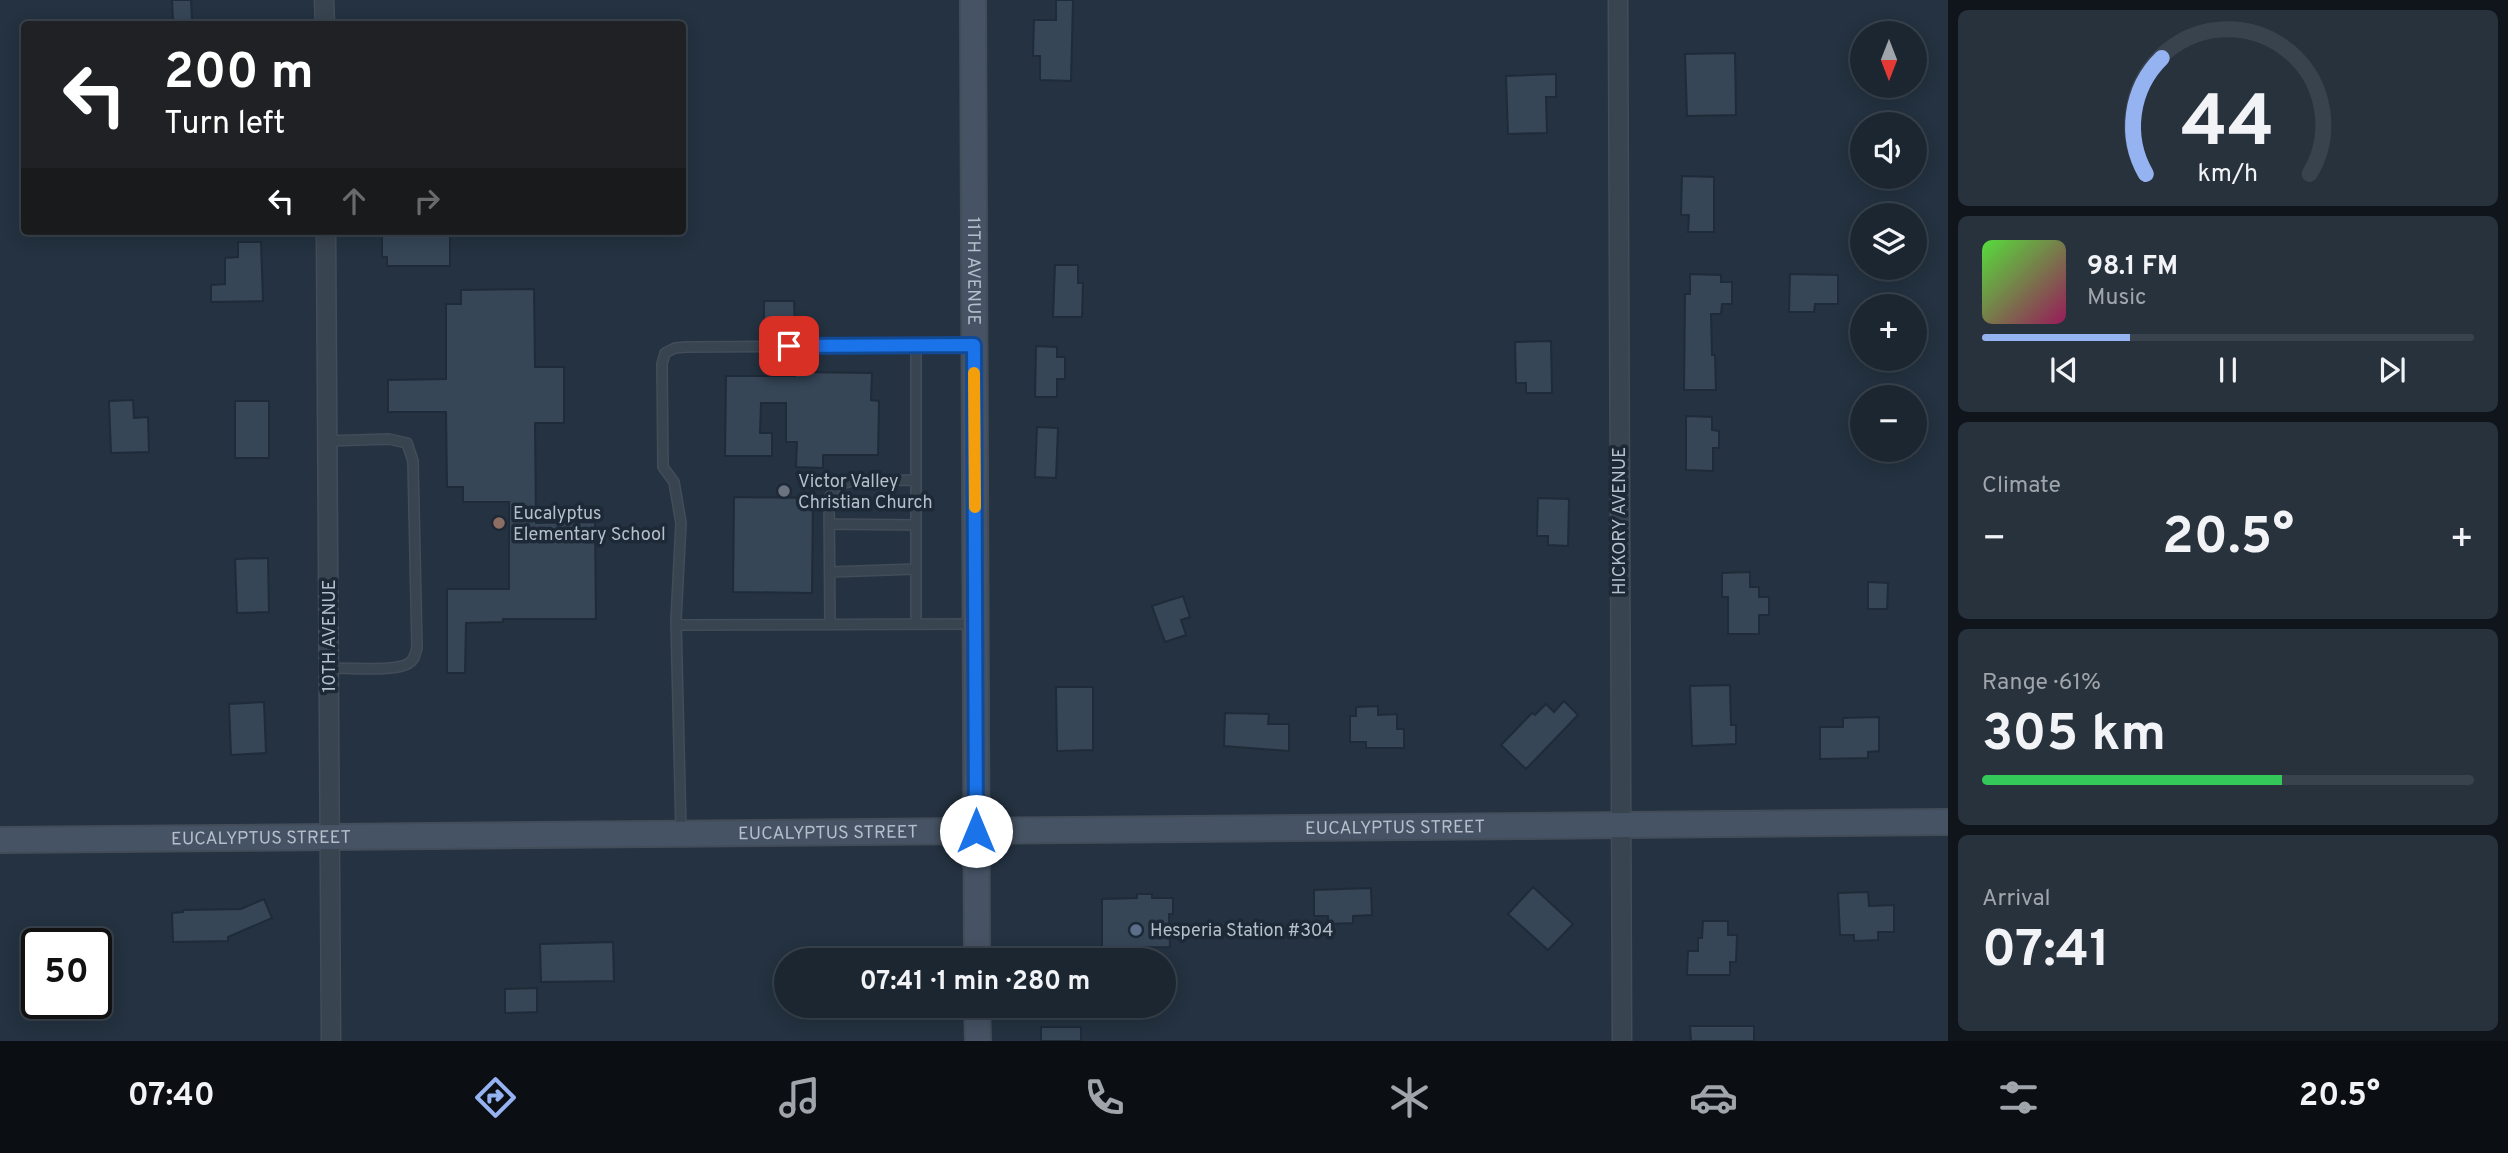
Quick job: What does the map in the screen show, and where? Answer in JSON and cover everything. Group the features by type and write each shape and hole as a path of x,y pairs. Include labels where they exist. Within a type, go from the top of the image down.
{"main road":[{"name":"11TH AVENUE","path":"973,0 977,948"},
{"name":"EUCALYPTUS STREET","path":"0,840 1948,822"},
{"path":"977,1018 978,1041"}],"street":[{"path":"324,0 325,21"},
{"name":"HICKORY AVENUE","path":"1618,0 1619,825 1622,1041"},
{"name":"10TH AVENUE","path":"326,235 331,1041"}],"lane":[{"path":"916,345 916,624"},
{"path":"681,834 676,625 681,523 674,482 663,467 662,364 665,353 686,347 974,345"},
{"path":"327,441 389,439 407,443 411,450 414,461 417,648 414,659 408,665 329,668"},
{"path":"831,624 829,498 837,485 853,481 916,480"},
{"path":"829,524 916,525"},
{"path":"830,572 916,569"},
{"path":"676,625 975,624"}],"building":[{"path":"172,0 191,0 192,20 173,20"},
{"path":"1056,0 1073,0 1071,81 1040,80 1040,56 1033,56 1034,20 1056,20"},
{"path":"1735,53 1736,115 1687,116 1685,54"},
{"path":"1556,74 1556,97 1546,97 1547,133 1508,134 1506,76"},
{"path":"1682,176 1714,177 1714,232 1688,232 1689,215 1681,215"},
{"path":"382,235 450,235 450,266 387,266 387,257 382,257"},
{"path":"238,242 261,242 263,301 211,302 211,285 225,284 225,258 238,257"},
{"path":"1055,265 1078,265 1078,283 1083,283 1082,317 1053,317"},
{"path":"1690,274 1721,275 1721,282 1732,282 1732,304 1722,304 1721,314 1711,314 1716,390 1684,390 1685,294 1690,294"},
{"path":"1790,274 1838,275 1838,304 1815,304 1814,312 1789,312"},
{"path":"534,289 535,367 564,367 564,423 535,423 536,523 595,522 596,619 503,619 503,622 466,623 465,673 447,673 447,589 509,589 509,502 463,502 463,487 447,487 446,412 388,412 388,380 446,379 446,304 461,304 461,290"},
{"path":"764,301 794,301 795,325 764,325"},
{"path":"1551,341 1552,393 1526,393 1526,383 1516,383 1515,342"},
{"path":"1036,346 1057,347 1057,357 1065,357 1065,379 1057,379 1057,397 1035,397"},
{"path":"796,372 872,373 871,400 879,401 878,455 823,455 823,468 796,467 797,442 786,442 786,403 761,403 760,433 772,433 772,456 725,456 726,376 795,376"},
{"path":"133,400 134,418 148,417 149,452 111,453 109,401"},
{"path":"235,401 269,401 269,458 235,458"},
{"path":"1686,416 1712,417 1712,430 1719,431 1719,448 1713,448 1713,471 1686,470"},
{"path":"1037,427 1058,428 1056,478 1035,477"},
{"path":"734,497 813,498 812,593 733,592"},
{"path":"1538,498 1569,499 1568,546 1548,545 1548,536 1537,536"},
{"path":"268,558 269,612 237,613 235,559"},
{"path":"1750,572 1750,587 1759,587 1759,597 1769,597 1769,615 1759,615 1759,634 1728,634 1728,597 1722,597 1722,573"},
{"path":"1868,582 1888,583 1887,609 1868,609"},
{"path":"1183,596 1190,617 1181,620 1186,635 1165,642 1152,606"},
{"path":"1730,685 1731,725 1736,725 1736,744 1692,746 1690,686"},
{"path":"1056,687 1093,687 1093,750 1057,751"},
{"path":"1564,701 1578,715 1526,769 1501,745 1532,713 1535,715 1546,704 1554,712"},
{"path":"264,702 266,753 231,755 229,704"},
{"path":"1378,706 1378,715 1397,714 1397,729 1404,729 1404,748 1366,748 1366,742 1350,742 1350,716 1356,716 1356,707"},
{"path":"1225,713 1269,714 1268,724 1289,724 1289,751 1224,746"},
{"path":"1879,717 1879,751 1868,752 1868,758 1820,759 1820,727 1843,727 1843,718"},
{"path":"1533,887 1573,924 1548,950 1508,914"},
{"path":"1371,888 1372,915 1353,916 1353,923 1328,924 1328,916 1314,916 1314,890"},
{"path":"1868,892 1869,906 1894,905 1894,932 1878,932 1878,940 1854,941 1854,935 1840,935 1838,893"},
{"name":"Hesperia Station #304","path":"1137,894 1152,894 1152,898 1173,898 1173,914 1169,914 1170,947 1102,948 1102,899 1137,898"},
{"path":"264,899 272,918 228,937 228,941 173,942 172,913 183,910 241,909"},
{"path":"1703,921 1728,921 1728,935 1737,935 1736,962 1730,962 1730,975 1687,975 1688,951 1698,951 1698,938 1702,938"},
{"path":"613,942 614,981 541,982 540,944"},
{"path":"537,988 537,1012 505,1013 505,989"},
{"path":"1690,1026 1754,1026 1754,1041 1691,1041"},
{"path":"1041,1027 1081,1027 1081,1041 1041,1041"}],"slow traffic":[{"path":"974,373 975,507"}],"place":[{"name":"Victor Valley Christian Church","path":"784,491"},
{"name":"Eucalyptus Elementary School","path":"499,523"},
{"name":"Hesperia Station #304","path":"1136,930"}],"route":[{"path":"789,346 974,345 976,831"}]}
